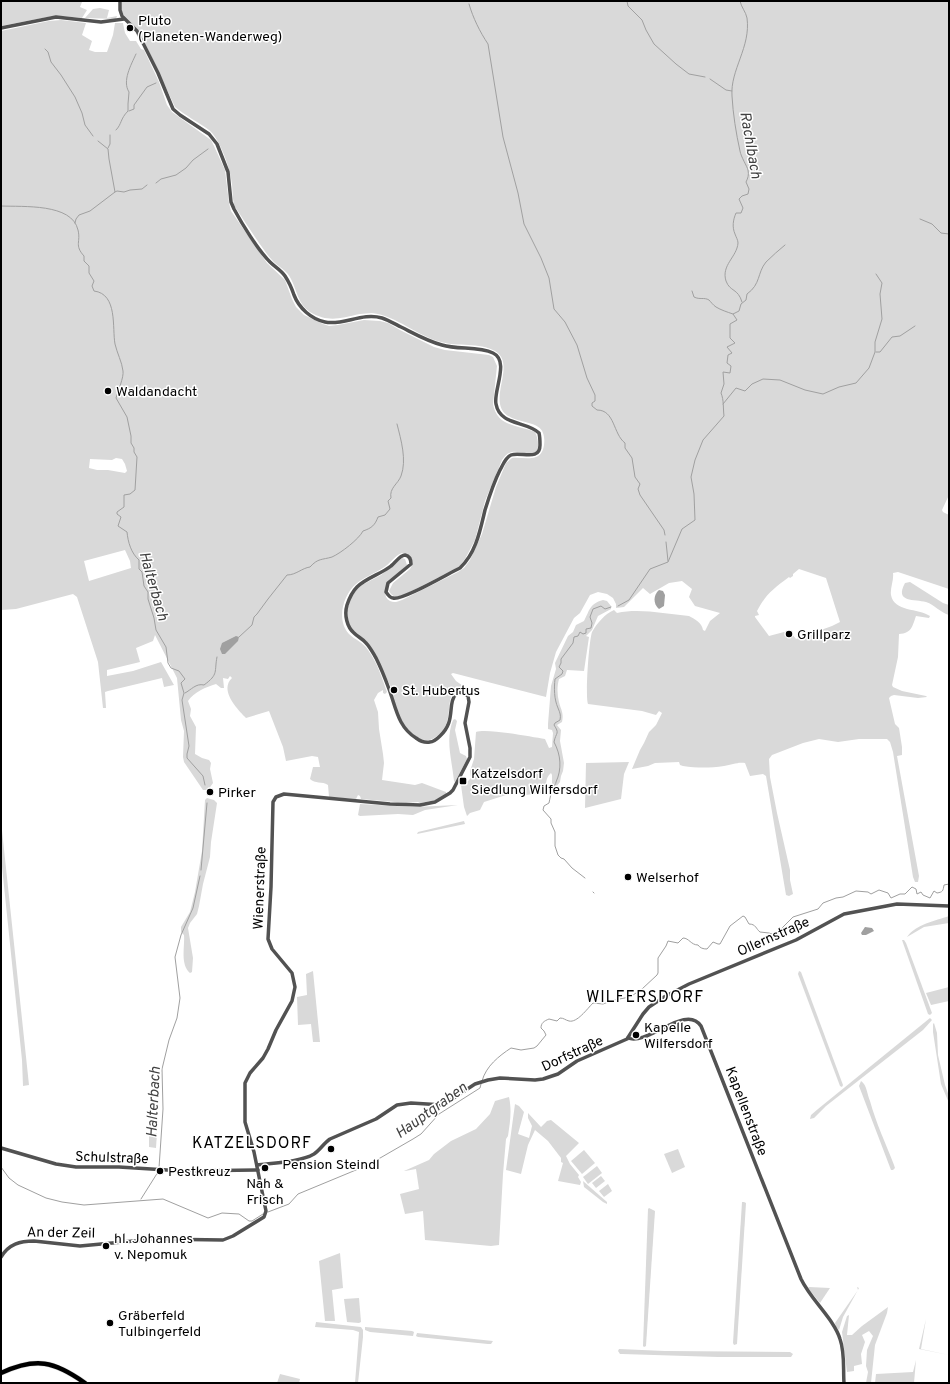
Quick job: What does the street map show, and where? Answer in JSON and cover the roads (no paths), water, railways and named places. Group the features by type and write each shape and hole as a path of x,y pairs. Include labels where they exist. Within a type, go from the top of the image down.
{"main road":[{"path":"1,1373 26,1364 46,1364 61,1368 85,1383"}],"street":[{"path":"1,28 56,17 106,23 124,19 120,10 120,1"},
{"name":"Wienerstraße","path":"124,19 137,31 174,109 180,115 210,134 215,140 228,172 234,209 265,257 285,276 300,306 310,315 327,323 369,316 382,318 428,340 445,346 477,350 494,354 498,357 501,364 496,394 496,404 498,410 502,416 508,420 530,426 539,433 540,447 537,453 533,455 515,454 507,458 490,495 476,543 466,562 460,568 408,595 393,598 386,592 388,583 411,564 409,557 405,555 391,566 358,586 347,605 346,613 349,627 374,653 389,689 400,722 412,736 427,743 436,741 450,723 453,699 457,692 468,696 469,702 465,723 470,748 470,757 457,784 450,793 443,798 420,805 390,804 284,794 278,795 273,800 268,939 272,950 292,973 295,987 294,996 268,1049 245,1082 245,1122 257,1165 265,1214"},
{"name":"Ollernstraße","path":"628,1038 649,1007 664,997 689,984 796,940 844,914 897,904 949,906"},
{"name":"Kapellenstraße","path":"628,1038 634,1039 646,1036 683,1020 690,1019 698,1022 716,1061 801,1279 809,1294 827,1317 839,1337 843,1357 844,1383"},
{"name":"Dorfstraße","path":"257,1165 307,1157 316,1153 330,1139 376,1119 397,1105 411,1103 443,1105 484,1081 500,1078 535,1080 551,1077 562,1072 577,1061 628,1038"},
{"name":"Schulstraße","path":"1,1148 56,1164 76,1167 183,1171 258,1170"},
{"name":"An der Zeil","path":"1,1257 5,1250 10,1246 27,1241 80,1246 155,1239 223,1240 233,1236 265,1214"}],"waterway":[{"path":"627,1 628,6 642,20 654,44 689,74 705,77"},
{"name":"Rachlbach","path":"740,1 747,18 747,29 746,39 734,77 732,96 740,151 748,170 746,182 749,189 748,194 739,199 743,208 741,213 736,213 733,224 733,229 738,243 735,253 727,266 725,275 726,281 738,294 742,302"},
{"path":"469,4 477,25 488,44 503,137 518,193 524,224 549,278 554,309 565,322 577,345 587,378 595,395 595,401 592,403 592,406 597,410 603,411 611,418 618,434 625,443 625,448 632,458 635,477 640,484 638,489 640,495 664,530 665,535"},
{"path":"45,49 48,52 51,62 75,97 82,113 85,125 93,136"},
{"path":"116,130 128,111 129,92 126,83 136,54"},
{"path":"710,79 726,90 732,91"},
{"path":"129,111 134,109 134,105 147,87 156,83"},
{"path":"108,148 110,144 110,135"},
{"path":"75,223 79,215 90,211 115,192 108,149 98,141"},
{"path":"156,183 161,179 176,175 208,149"},
{"path":"115,192 142,189 147,185"},
{"name":"Halterbach","path":"1,206 46,208 67,215 74,221 79,234 78,246 84,256 84,261 89,266 89,273 94,281 92,286 94,291 102,293 107,298 110,305 115,344 123,371 122,380 116,398 127,417 131,443 137,457 135,490 130,494 124,495 124,507 117,512 117,514 121,517 118,526 127,532 130,547 139,560 139,569 142,572 144,586 148,592 148,599 156,630 166,647 168,663 171,668 179,671 185,679 181,683 184,693 182,700 189,746 187,758 203,776 205,785"},
{"path":"920,219 932,224 941,233 949,234"},
{"name":"Rachlbach","path":"618,606 629,600 650,569 668,562 682,529 695,520 694,494 691,477 695,460 703,440 724,416 721,393 724,384 723,372 730,373 731,366 727,363 728,355 732,353 727,347 735,343 730,338 730,324 737,320 733,314 739,311 741,304 746,300 747,294 755,286 761,270 766,262 785,245"},
{"path":"723,404 736,388 745,391 752,384 763,379 780,380 805,390 823,394 839,387 856,383 869,368 875,352 875,342 882,319 880,294 882,283 876,274"},
{"path":"692,291 694,297 707,299 716,307 733,314"},
{"path":"876,352 880,352 892,337 900,336 915,326"},
{"path":"239,637 252,625 254,617 287,575 310,567 318,561 332,557 340,552 354,542 363,531 373,526 378,517 385,515 390,509 388,501 391,498 391,491 400,479 403,470 403,450 397,424"},
{"path":"666,542 668,561"},
{"name":"Rachlbach","path":"585,878 558,855 555,846 555,832 551,819 543,810 544,806 549,803 560,767 558,752 554,742 557,732 554,725 560,720 560,713 554,690 555,679 562,674 563,671 559,667 561,659 573,643 574,637 578,636 580,632 583,634 586,633 586,629 591,628 592,623 590,617 593,609 601,606 605,609 611,607"},
{"path":"185,693 196,686 204,685 212,678 215,672 217,657"},
{"name":"Halterbach","path":"201,870 207,803"},
{"name":"Halterbach","path":"159,1168 163,1109 162,1069 169,1040 177,1018 180,998 175,957 181,935 193,908 200,876"},
{"name":"Hauptgraben","path":"482,1081 490,1066 511,1048 521,1050 534,1048 537,1046 546,1035 541,1028 542,1023 549,1019 557,1021 560,1018 569,1021 575,1020 593,1003 603,1004 630,997 642,989 657,975 658,958 668,941 678,943 685,938 694,944 707,949 713,942 720,944 730,926 743,916 749,924 755,926 760,932 775,935 793,917 818,909 823,903 856,891 868,892 871,894 879,890 888,893 891,898 900,894 905,894 912,887 916,889 917,894 921,892 923,895 930,898 934,891 937,893 942,892 944,885 949,884"},
{"name":"Hauptgraben","path":"627,997 631,991"},
{"name":"Hauptgraben","path":"268,1212 289,1204 298,1194 368,1165 413,1139 421,1134 439,1114 480,1088 481,1084"},
{"name":"Hauptgraben","path":"1,1167 9,1178 18,1185 46,1198 62,1202 84,1205 163,1199 208,1218 222,1213 239,1214 249,1221 252,1221 263,1214"},
{"path":"141,1199 158,1172"}],"place":[{"name":"Pluto (Planeten-Wanderweg)","path":"130,28"},
{"name":"Waldandacht","path":"108,391"},
{"name":"Grillparz","path":"789,634"},
{"name":"St. Hubertus","path":"394,690"},
{"name":"Katzelsdorf Siedlung Wilfersdorf","path":"463,781"},
{"name":"Pirker","path":"210,792"},
{"name":"Welserhof","path":"628,877"},
{"name":"Kapelle Wilfersdorf","path":"636,1035"},
{"name":"Pension Steindl","path":"331,1149"},
{"name":"Nah & Frisch","path":"265,1168"},
{"name":"Pestkreuz","path":"160,1171"},
{"name":"hl. Johannes v. Nepomuk","path":"106,1246"},
{"name":"Gräberfeld Tulbingerfeld","path":"110,1323"}],"district":[{"name":"WILFERSDORF","path":"645,996"},
{"name":"KATZELSDORF","path":"252,1142"}]}
